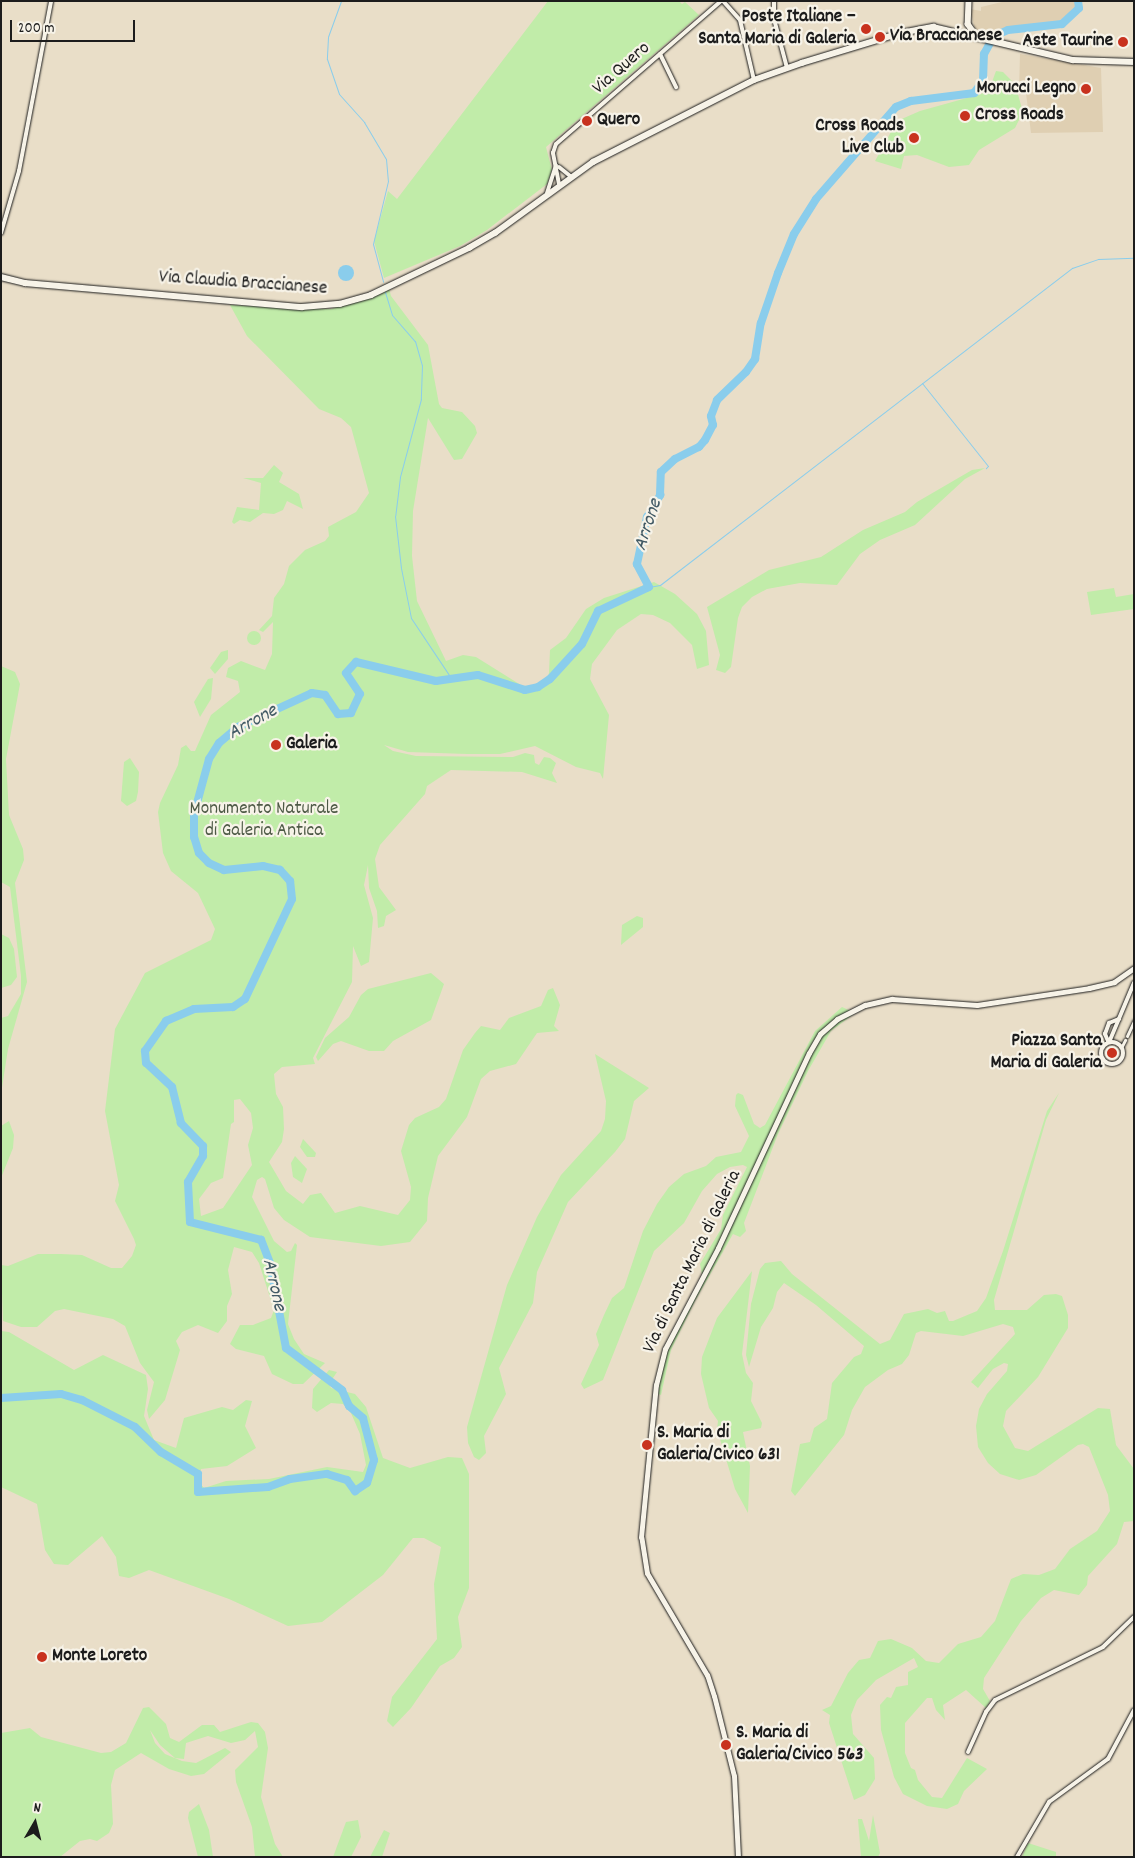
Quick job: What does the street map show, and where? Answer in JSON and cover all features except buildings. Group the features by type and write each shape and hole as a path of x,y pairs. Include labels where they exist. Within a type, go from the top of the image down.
{"main road":[{"path":"966,32 968,1"},
{"path":"952,30 967,22"},
{"path":"967,22 980,36"},
{"name":"Via Claudia Braccianese","path":"1,277 40,284 302,307 331,306 371,294 469,248 495,233 570,176 754,80 787,68 920,29 966,32 1078,60 1134,62"}],"street":[{"path":"1,233 19,171 51,1"},
{"path":"722,1 740,20 754,80"},
{"name":"Via Quero","path":"559,184 555,176 556,163 553,153 556,144 722,1"},
{"path":"774,1 774,20 787,68"},
{"path":"660,54 676,87"},
{"path":"556,163 562,172 570,176"},
{"name":"Via Quero","path":"547,193 556,163"},
{"name":"Via di Santa Maria di Galeria","path":"738,1857 734,1776 714,1696 707,1675 647,1573 641,1537 656,1385 665,1349 718,1248 766,1140 809,1053 820,1034 836,1019 865,1004 892,999 977,1005 1089,988 1114,982 1134,968"},
{"path":"1134,983 1120,1019 1102,1056 1104,1062 1117,1064 1122,1046 1134,1021"},
{"path":"1120,1019 1109,1023 1105,1034 1109,1041 1122,1046"},
{"path":"968,1752 986,1712 995,1700 1103,1647 1134,1618"},
{"path":"1017,1857 1049,1802 1108,1759 1134,1710"}],"shaded area":[{"path":"1006,1 1074,1 1078,6 1058,22 997,29 988,33 975,29 970,9 981,11 981,7"},
{"path":"1020,54 1101,68 1103,132 1031,133 1026,93 1019,92"}],"green space":[{"path":"548,1 679,1 682,4 685,2 699,15 546,147 552,170 547,184 487,230 460,246 384,278 374,241 388,191 397,199"},
{"name":"Cross Roads","path":"996,71 1003,72 1015,84 1023,112 1015,128 979,150 969,165 949,167 917,155 904,156 901,169 875,161 897,121 920,111 989,90"},
{"name":"Monumento Naturale di Galeria Antica","path":"389,288 391,296 428,345 439,404 442,408 462,412 475,426 477,433 462,459 454,460 428,418 413,511 412,556 417,601 446,661 463,655 476,657 524,687 539,688 546,684 549,673 550,650 566,638 586,609 604,598 654,582 675,594 697,614 706,631 709,665 697,669 692,645 670,623 653,615 641,614 617,630 592,664 590,679 609,715 603,779 600,773 576,767 535,746 500,754 467,754 408,752 384,745 393,751 416,756 513,757 525,753 534,755 535,763 539,765 544,757 550,758 556,763 552,773 557,783 522,772 451,770 427,786 425,794 380,845 375,859 379,887 396,910 386,916 384,926 378,928 377,911 369,888 368,865 364,885 373,918 369,962 361,966 353,946 352,982 313,1058 315,1064 282,1067 274,1074 276,1094 283,1107 284,1129 282,1142 269,1162 286,1191 303,1204 310,1195 321,1193 335,1213 360,1206 398,1215 410,1200 411,1187 401,1151 409,1125 415,1118 439,1107 446,1099 463,1050 481,1026 500,1030 509,1018 541,1006 548,990 553,988 560,1005 554,1026 559,1031 537,1033 516,1064 490,1071 481,1079 467,1117 438,1156 428,1198 427,1221 410,1242 381,1246 310,1237 284,1220 274,1208 265,1179 262,1177 257,1180 252,1197 274,1241 287,1252 291,1251 295,1243 297,1245 288,1324 294,1339 304,1354 325,1363 303,1384 293,1384 272,1374 264,1356 236,1349 230,1344 240,1325 253,1325 271,1318 274,1310 259,1263 252,1252 234,1247 228,1270 232,1294 227,1306 227,1321 218,1333 198,1325 182,1332 176,1341 180,1350 165,1400 149,1419 147,1410 154,1382 140,1363 125,1326 113,1319 64,1309 55,1311 37,1327 21,1327 3,1321 1,1265 8,1266 38,1254 61,1254 82,1255 111,1268 122,1268 132,1256 136,1245 115,1201 119,1185 105,1111 115,1029 145,973 211,940 215,929 198,893 171,871 163,853 158,812 160,803 178,765 181,748 186,745 191,751 195,751 211,715 240,692 238,681 226,677 228,668 241,661 265,670 272,654 273,622 263,632 259,630 272,616 274,598 284,584 289,566 305,550 325,541 329,536 328,527 356,512 369,493 351,427 341,418 319,409 247,336 230,305 331,309","holes":["240,1099 251,1113 253,1128 248,1145 252,1165 223,1208 201,1216 199,1199 211,1183 223,1178 231,1124 234,1122 234,1100"]},
{"path":"274,465 283,473 279,482 299,494 303,509 287,501 283,510 274,514 263,513 250,522 240,520 234,524 232,522 237,507 259,510 261,483 243,478 263,478"},
{"path":"985,468 965,479 915,525 880,540 860,554 837,585 800,583 767,589 752,597 742,607 738,618 731,667 725,673 716,670 720,655 707,607 769,570 821,557 863,530 905,512 917,502 972,470"},
{"path":"1114,588 1116,597 1134,594 1134,609 1091,615 1087,592"},
{"path":"251,631 257,631 261,638 257,645 251,645 247,641 247,635"},
{"path":"228,650 228,659 215,674 210,668 221,652"},
{"path":"1,666 15,672 20,684 6,759 9,815 23,849 24,860 15,883 27,982 8,1049 1,1094 1,1018 8,1016 21,994 21,976 10,887 1,882"},
{"path":"213,678 211,699 200,717 194,702 208,679"},
{"path":"130,758 139,772 138,792 136,801 127,806 121,801 124,762"},
{"path":"637,916 643,918 643,927 621,945 622,925"},
{"path":"1,934 9,938 14,949 17,977 11,985 1,988"},
{"path":"431,973 444,984 431,1020 393,1041 384,1051 369,1051 341,1041 333,1044 318,1061 316,1057 325,1038 349,1017 361,995 368,989"},
{"path":"842,1007 855,1013 831,1031 808,1071 778,1134 744,1223 746,1231 740,1237 733,1234 695,1301 671,1350 661,1395 658,1394 661,1374 669,1345 703,1280 700,1264 721,1229 723,1215 747,1167 743,1165 730,1167 717,1174 702,1191 684,1223 654,1251 603,1380 584,1389 581,1384 599,1345 596,1334 612,1298 624,1288 643,1231 657,1204 669,1187 684,1174 706,1166 716,1157 741,1152 749,1136 735,1106 736,1095 738,1093 743,1095 754,1124 760,1128 765,1125 815,1031"},
{"path":"595,1054 649,1088 634,1101 625,1139 568,1202 537,1272 533,1303 499,1368 506,1394 484,1436 486,1453 479,1460 474,1457 468,1443 467,1427 507,1285 537,1217 561,1175 601,1131 605,1119 606,1101"},
{"path":"1059,1093 1046,1120 994,1300 995,1310 1027,1310 1044,1295 1056,1294 1062,1296 1068,1315 1068,1328 1038,1377 1006,1411 1003,1426 1015,1448 1028,1451 1098,1408 1110,1409 1116,1445 1134,1469 1134,1521 1124,1522 1117,1544 1088,1576 1087,1585 1079,1595 1054,1590 1041,1598 1021,1621 984,1678 983,1689 990,1701 986,1708 966,1690 943,1705 945,1720 936,1710 932,1698 927,1698 905,1723 905,1753 911,1768 915,1770 918,1780 932,1797 942,1798 967,1758 987,1769 964,1791 958,1804 947,1809 927,1806 903,1794 894,1777 881,1730 880,1705 887,1697 891,1698 896,1687 908,1685 908,1672 918,1667 914,1658 876,1680 857,1700 851,1715 853,1734 874,1758 875,1779 865,1795 854,1800 829,1723 830,1715 822,1710 831,1706 848,1673 859,1660 870,1658 878,1641 891,1639 912,1648 926,1661 939,1663 958,1644 981,1637 995,1621 1011,1579 1023,1574 1039,1575 1055,1569 1070,1549 1097,1531 1110,1511 1108,1495 1089,1447 1083,1444 1078,1445 1036,1475 1019,1480 1000,1474 988,1463 978,1447 976,1426 979,1409 987,1394 1007,1371 1008,1364 1004,1363 993,1369 978,1388 971,1382 1015,1334 1013,1327 1003,1324 963,1336 921,1331 916,1333 909,1355 902,1364 888,1370 865,1387 852,1410 844,1435 795,1496 791,1491 800,1444 810,1442 814,1428 827,1419 832,1383 854,1357 861,1354 864,1346 816,1305 784,1283 777,1292 773,1308 761,1327 749,1367 746,1355 751,1304 760,1269 765,1263 781,1261 792,1274 880,1344 890,1340 904,1314 928,1309 937,1313 945,1311 949,1321 953,1321 977,1311 986,1298 1003,1251 1047,1111"},
{"path":"9,1121 14,1135 13,1148 1,1178 1,1126"},
{"path":"303,1139 316,1153 315,1157 307,1157 300,1147"},
{"path":"295,1156 307,1169 302,1183 293,1177 291,1163"},
{"path":"752,1271 742,1354 746,1373 753,1383 751,1401 762,1423 761,1428 743,1432 750,1466 748,1513 735,1489 717,1429 718,1421 709,1408 701,1374 702,1357 717,1318"},
{"path":"1,1331 9,1332 74,1370 103,1355 146,1375 148,1389 144,1416 154,1440 176,1448 184,1418 222,1407 233,1410 246,1400 252,1401 245,1426 256,1448 227,1466 201,1469 198,1481 204,1488 226,1481 269,1479 327,1467 363,1472 366,1465 360,1434 351,1413 343,1404 331,1403 317,1412 312,1408 313,1389 329,1370 337,1372 329,1384 331,1388 355,1394 366,1407 383,1458 410,1468 448,1457 462,1458 469,1474 469,1588 458,1617 462,1647 454,1658 440,1666 411,1708 393,1727 387,1721 392,1697 437,1639 434,1584 441,1547 424,1538 413,1538 383,1575 322,1622 288,1626 229,1599 149,1570 129,1578 119,1576 116,1557 102,1536 68,1565 54,1564 45,1550 37,1504 1,1487"},
{"path":"149,1707 166,1724 170,1738 179,1742 202,1725 214,1725 220,1732 251,1722 258,1723 265,1732 268,1748 261,1797 275,1844 283,1857 255,1857 252,1827 236,1782 235,1770 258,1747 255,1731 245,1740 231,1743 208,1736 186,1743 184,1759 175,1758 160,1745 150,1730 155,1743 165,1754 182,1761 196,1763 225,1748 231,1752 204,1774 191,1776 169,1769 141,1753 115,1770 111,1785 113,1824 109,1833 97,1841 90,1839 80,1841 60,1857 1,1857 1,1733 30,1728 41,1737 101,1753 111,1752 126,1743 143,1708"},
{"path":"199,1804 209,1830 213,1857 198,1857 188,1818 189,1812"},
{"path":"873,1815 880,1853 878,1857 861,1857 858,1819 862,1819 869,1841"},
{"path":"358,1820 361,1837 351,1857 333,1857 346,1822"},
{"path":"384,1830 390,1833 382,1857 370,1857"},
{"path":"1028,1843 1056,1852 1056,1857 1022,1857"}],"water":[{"path":"346,265 352,267 354,273 352,279 346,281 340,279 338,273 340,267"}],"waterway":[{"path":"341,1 328,37 327,59 339,94 364,122 386,159 388,181 373,244 383,282"},
{"name":"Arrone","path":"1,1398 61,1394 82,1400 135,1427 161,1452 198,1474 198,1492 268,1487 290,1479 327,1474 347,1480 355,1491 367,1483 374,1460 363,1418 349,1406 342,1390 286,1348 270,1263 261,1240 190,1222 188,1182 203,1156 203,1146 181,1123 172,1087 146,1063 145,1051 166,1021 194,1009 233,1007 245,999 292,899 290,881 280,870 263,866 224,870 209,863 199,853 194,837 194,814 209,759 219,743 238,727 312,693 325,695 338,714 351,713 360,694 346,673 356,662 436,681 478,675 525,690 538,687 550,679 582,644 598,611 649,587 637,564 647,517 660,495 661,472 675,459 699,447 705,440 713,425 711,416 717,400 746,372 755,359 761,323 778,273 794,234 816,199 896,107 911,101 974,93 983,81 984,54 994,36 1008,30 1062,24 1079,8 1078,1"},
{"path":"649,587 660,585 1072,268 1098,259 1134,258"},
{"path":"385,292 392,315 415,341 422,365 421,399 400,477 395,516 401,568 411,618 451,678"},
{"path":"922,383 988,466 986,468"}],"place":[{"name":"Poste Italiane – Santa Maria di Galeria","path":"866,29"},
{"name":"Via Braccianese","path":"880,37"},
{"name":"Aste Taurine","path":"1123,42"},
{"name":"Morucci Legno","path":"1086,89"},
{"name":"Cross Roads","path":"965,116"},
{"name":"Quero","path":"587,121"},
{"name":"Cross Roads Live Club","path":"914,138"},
{"name":"Galeria","path":"276,745"},
{"name":"Piazza Santa Maria di Galeria","path":"1112,1053"},
{"name":"S. Maria di Galeria/Civico 631","path":"647,1445"},
{"name":"Monte Loreto","path":"42,1657"},
{"name":"S. Maria di Galeria/Civico 563","path":"726,1745"}]}
